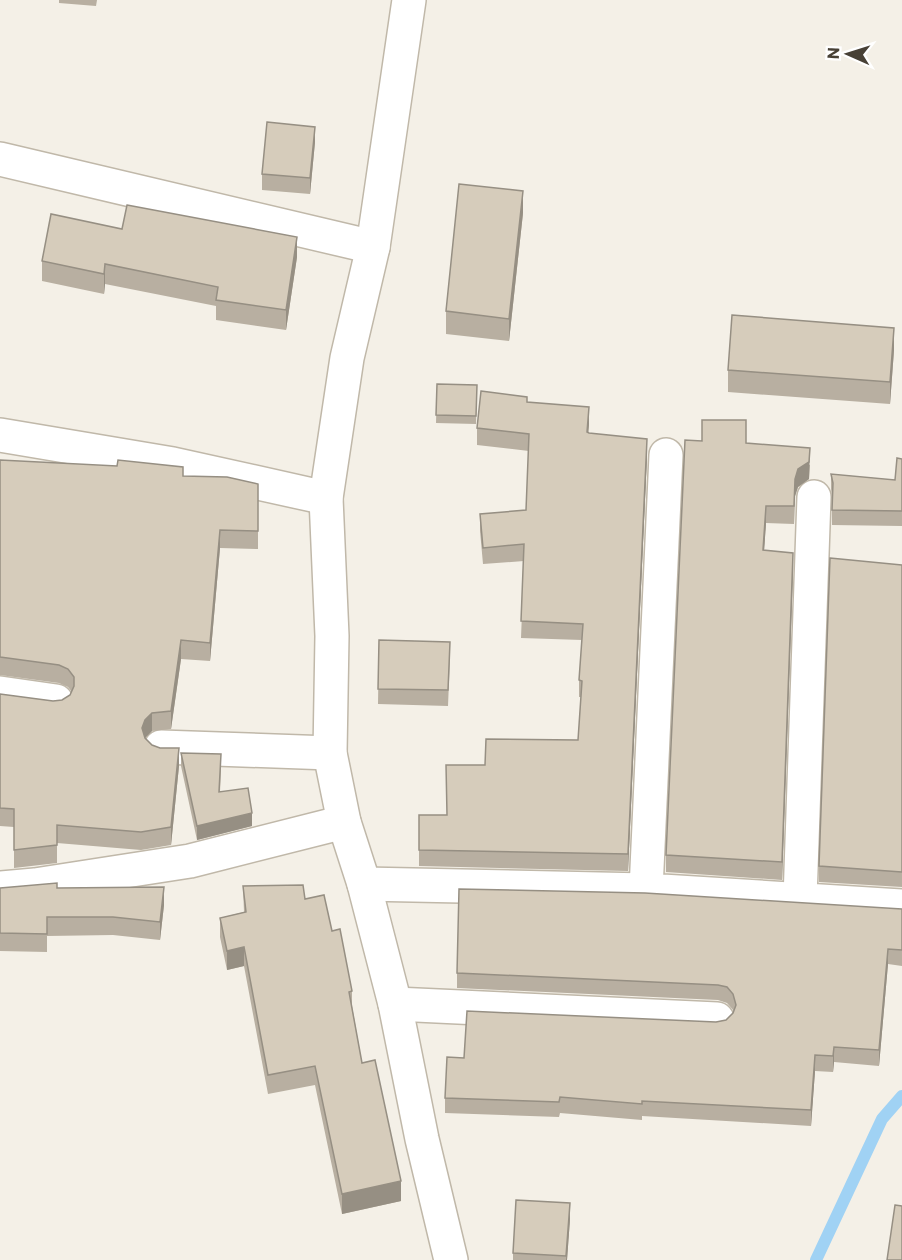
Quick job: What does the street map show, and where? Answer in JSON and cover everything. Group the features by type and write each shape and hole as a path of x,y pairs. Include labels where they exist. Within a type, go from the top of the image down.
{"street":[{"path":"409,0 373,247 347,358 326,498 332,636 330,753 344,822 364,884 395,1004 422,1138 451,1260"},
{"path":"0,159 373,247"},
{"path":"0,435 173,464 326,498"},
{"path":"646,890 666,455"},
{"path":"800,899 814,497"},
{"path":"0,693 56,701"},
{"path":"161,747 330,753"},
{"path":"0,888 34,885 190,861 344,822"},
{"path":"364,884 646,890 902,906"},
{"path":"395,1004 717,1019"}],"building":[{"path":"267,122 315,127 310,178 262,174"},
{"path":"459,184 523,191 509,319 446,311"},
{"path":"127,205 297,237 286,310 216,300 218,287 105,264 104,274 42,261 51,214 122,229"},
{"path":"732,315 894,328 890,382 728,370"},
{"path":"437,384 477,385 476,416 436,415"},
{"path":"481,391 527,397 527,402 589,407 587,432 647,439 628,854 419,850 419,815 447,815 446,765 485,765 486,739 578,740 583,624 521,621 524,544 483,548 480,514 526,510 529,434 477,428"},
{"path":"702,420 746,420 746,443 810,448 809,462 798,469 795,479 794,506 766,506 763,550 793,553 782,862 666,855 685,440 702,441"},
{"path":"897,458 902,459 902,511 832,510 831,474 895,480"},
{"path":"0,460 117,466 118,460 183,467 183,476 227,477 258,484 258,531 220,530 210,643 181,640 171,711 152,713 145,720 142,728 145,738 152,745 160,748 179,748 171,827 141,832 57,825 57,845 14,850 14,809 0,808 0,694 53,701 62,700 70,695 74,686 74,677 68,669 59,665 0,657"},
{"path":"830,558 902,565 902,872 819,866"},
{"path":"379,640 450,642 448,690 378,689"},
{"path":"181,753 221,754 219,792 248,788 252,813 197,826"},
{"path":"57,883 57,888 164,887 160,922 113,917 47,917 47,934 0,933 0,888"},
{"path":"303,885 305,899 324,895 332,931 340,929 362,1063 375,1060 401,1181 342,1194 315,1066 268,1075 244,947 227,951 220,918 246,912 243,886"},
{"path":"459,889 645,893 902,909 902,950 888,949 879,1050 834,1047 833,1056 815,1055 811,1110 642,1101 642,1104 560,1097 559,1102 445,1098 447,1057 464,1058 467,1011 716,1022 726,1020 733,1013 736,1005 733,994 727,987 718,985 457,973"},
{"path":"516,1200 570,1203 566,1256 513,1253"},
{"path":"895,1205 902,1206 902,1260 887,1260"}],"waterway":[{"path":"816,1260 882,1119 902,1096"}]}
